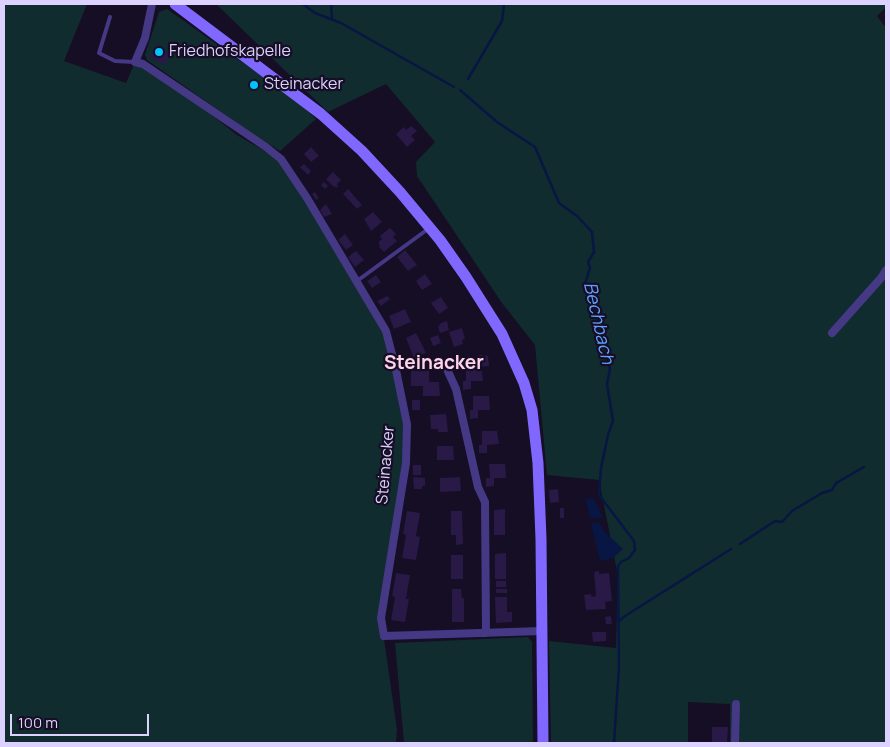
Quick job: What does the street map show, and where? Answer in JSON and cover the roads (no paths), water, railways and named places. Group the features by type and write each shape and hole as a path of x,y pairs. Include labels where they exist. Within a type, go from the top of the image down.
{"main road":[{"path":"175,4 321,114 362,151 430,227 466,277 502,334 524,383 532,410 538,463 543,743"}],"street":[{"path":"135,62 145,38 152,4"},
{"name":"Steinacker","path":"135,62 143,64 281,159 307,198 386,331 407,424 406,463 381,618 384,636 542,631"},
{"path":"832,333 886,270"},
{"path":"445,365 456,389 478,487 485,502 486,633"},
{"path":"735,743 736,704"}],"lane":[{"path":"110,17 99,52 115,61 135,62"},
{"path":"357,282 430,227"}],"water":[{"path":"593,498 603,517 591,519 585,499"},
{"path":"599,522 606,533 623,549 613,558 600,561 591,524"}],"waterway":[{"name":"Bechbach","path":"303,4 315,13 341,23 454,87"},
{"path":"331,4 332,19"},
{"path":"468,79 502,21 504,4"},
{"name":"Bechbach","path":"460,90 497,122 535,147 559,203 577,216 592,232 594,252 588,262 590,268 585,284 601,327 600,338 605,347 610,369 607,384 613,421 601,468 599,495 634,541 635,550 629,558 618,566 619,667 614,743"},
{"path":"740,544 775,521 782,522 792,511 822,493 832,490 836,483 864,467"},
{"path":"619,621 731,549"}],"place":[{"name":"Friedhofskapelle","path":"159,52"},
{"name":"Steinacker","path":"254,85"}],"district":[{"name":"Steinacker","path":"434,364"}]}
